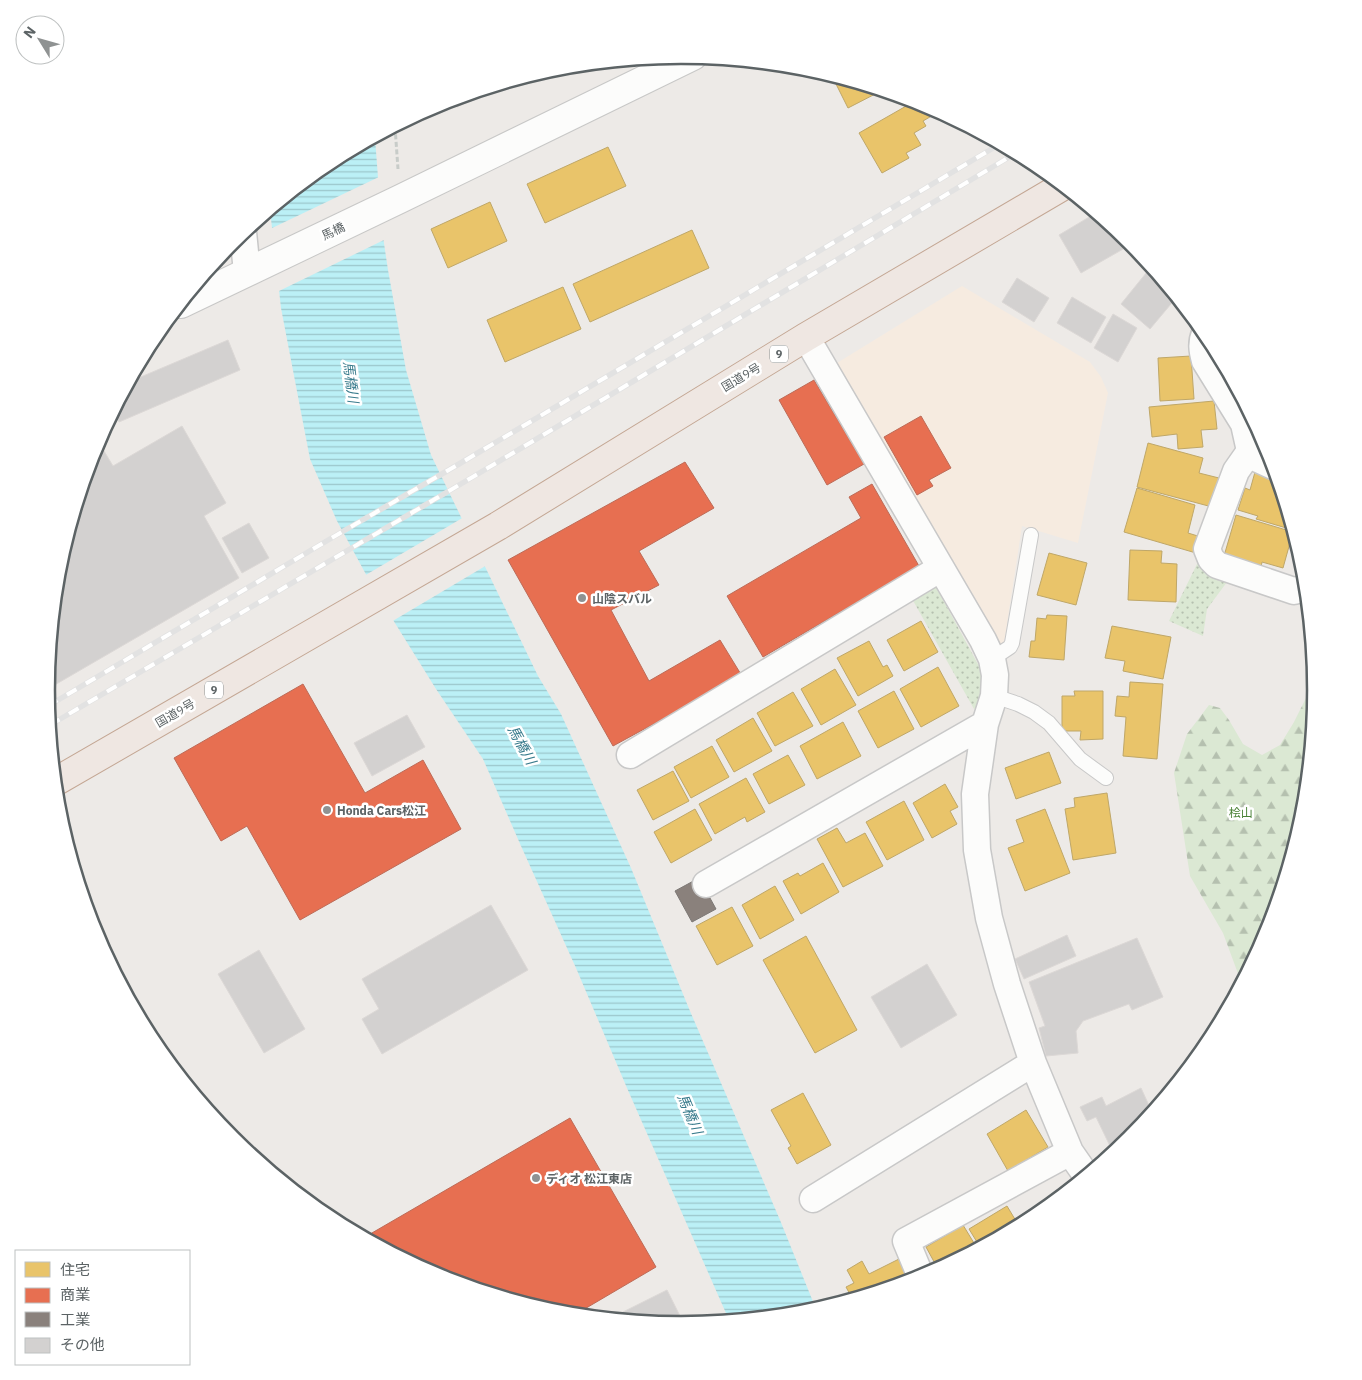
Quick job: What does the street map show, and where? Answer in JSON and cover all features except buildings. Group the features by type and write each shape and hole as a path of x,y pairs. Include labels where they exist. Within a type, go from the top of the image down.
{"highway":[{"name":"国道9号","path":"61,778 498,526 806,337 1057,190"}],"street":[{"name":"馬橋","path":"193,298 676,64"},
{"path":"246,240 256,267"},
{"path":"806,337 983,640 992,659 995,675 994,696 985,724 975,794 977,850 989,918 1007,984 1033,1063 1070,1152 1083,1170"},
{"path":"1202,344 1205,361 1244,424 1250,451 1263,462"},
{"path":"1250,451 1236,471 1207,549 1211,560 1217,566 1294,591 1299,590"},
{"path":"630,755 941,568"},
{"path":"706,884 985,724"},
{"path":"813,1199 1033,1063"},
{"path":"918,1269 906,1241 1070,1152"}],"lane":[{"path":"992,659 1010,647 1012,643 1031,535"},
{"path":"994,696 1034,712 1048,723 1080,758 1106,778"}],"path":[{"path":"395,134 400,199"}],"shaded area":[{"path":"962,286 1090,362 1101,377 1108,393 1078,543 1022,526 1004,643 997,647 837,363"}],"green space":[{"path":"1197,564 1227,582 1207,609 1203,636 1169,621"},
{"path":"935,585 979,666 984,682 980,704 974,709 911,597"},
{"name":"桧山","path":"1307,696 1302,772 1286,852 1259,930 1238,974 1223,933 1190,876 1174,773 1187,734 1209,705 1220,708 1243,744 1262,755 1280,745"}],"water":[{"name":"馬橋川","path":"375,144 382,230 388,270 406,370 431,455 538,676 561,714 631,868 813,1302 763,1311 727,1315 483,759 436,689 375,591 337,521 310,459 281,308 271,217 333,170"}],"pier":[{"path":"381,176 386,239 277,292 270,229"},
{"path":"464,517 487,565 391,622 364,576"}],"railway":[{"path":"55,702 994,148"},
{"path":"56,722 471,478 1009,157"}],"place":[{"name":"山陰スバル","path":"582,598"},
{"name":"Honda Cars松江","path":"327,810"},
{"name":"ディオ 松江東店","path":"536,1178"}]}
